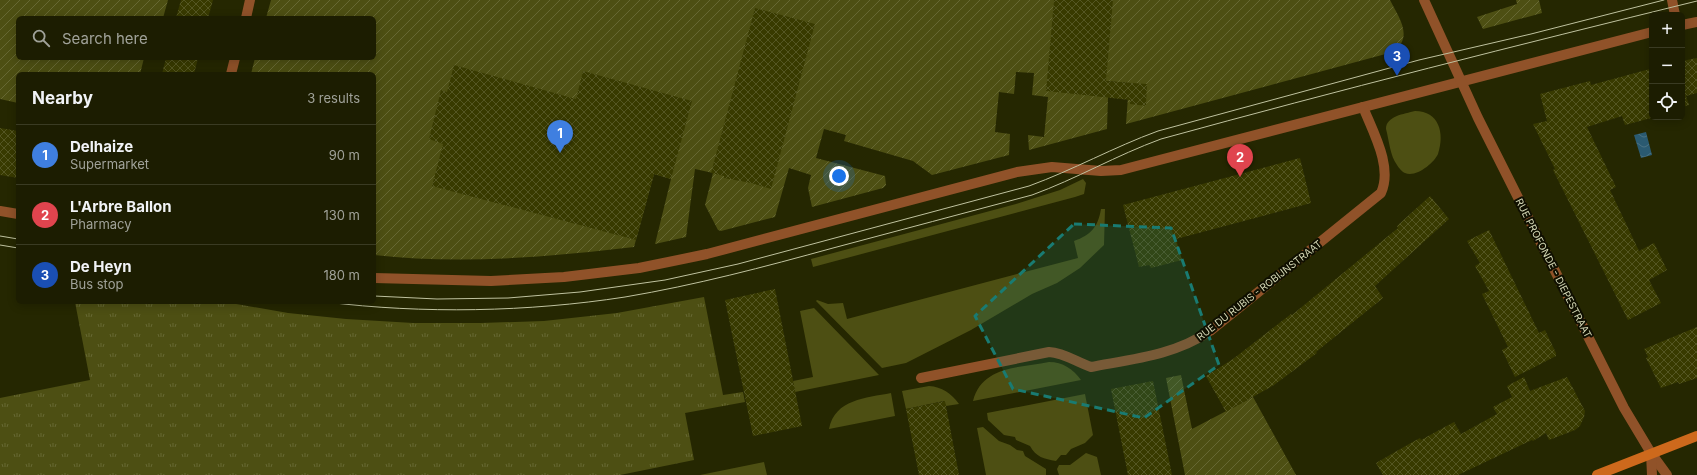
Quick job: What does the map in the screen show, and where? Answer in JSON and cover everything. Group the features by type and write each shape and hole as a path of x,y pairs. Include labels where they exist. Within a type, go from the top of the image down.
{"main road":[{"path":"1597,475 1697,436"}],"street":[{"path":"246,16 250,0"},
{"name":"RUE PROFONDE - DIEPESTRAAT","path":"1424,0 1478,118 1624,408 1651,453 1667,475"},
{"path":"1672,0 1675,12"},
{"path":"1685,24 1697,22"},
{"path":"376,278 492,281 564,277 639,268 707,254 1016,172 1052,167 1101,171 1121,170 1649,33"},
{"path":"232,72 234,60"},
{"name":"RUE DU RUBIS - ROBIJNSTRAAT","path":"921,378 1049,352 1063,354 1091,367 1166,352 1197,340 1381,192 1385,180 1385,166 1364,107"},
{"path":"0,211 16,214"},
{"path":"1651,453 1652,475"}],"highlighted area":[{"path":"1074,224 1171,228 1219,365 1144,418 1013,389 975,316"}],"green space":[{"path":"0,0 168,0 164,16 16,16 16,60 144,60 140,72 16,72 16,103 0,99"},
{"path":"271,0 1390,0 1403,27 1404,34 1403,40 1393,52 1126,124 1129,83 1106,81 1105,97 1108,97 1107,129 1029,150 1028,135 1044,137 1048,97 1032,95 1034,73 1016,72 1014,94 999,92 995,132 1010,134 1009,155 932,175 913,161 844,141 846,135 824,129 816,158 885,176 886,185 883,188 812,207 808,188 811,175 789,168 775,217 721,231 718,230 705,205 713,173 695,169 686,237 655,244 671,179 654,174 634,247 537,257 471,260 406,258 376,255 376,72 252,72 254,60 376,60 376,16 267,16"},
{"path":"1516,0 1539,0 1542,13 1483,29 1477,17 1517,4"},
{"path":"1415,111 1423,112 1435,119 1441,138 1436,158 1419,172 1409,174 1402,171 1395,161 1391,153 1386,129 1392,118"},
{"path":"1083,179 1086,183 1084,194 1075,197 813,267 811,259 1016,204 1060,190"},
{"path":"1101,209 1105,209 1104,245 1080,268 1057,283 1032,294 971,330 906,363 882,368 816,301 817,300 828,304 843,303 847,319 1078,258 1074,241 1080,239 1093,230 1098,221"},
{"path":"704,297 723,395 743,392 745,402 685,413 694,460 620,475 0,475 0,398 90,380 75,304 236,304 288,313 346,319 413,323 544,321 617,313"},
{"path":"814,308 879,375 795,392 793,381 813,377 800,311"},
{"path":"1049,362 1059,363 1067,367 1081,380 973,401 984,381 993,375 1014,368"},
{"path":"1181,375 1192,429 1253,397 1296,475 1185,475 1166,378"},
{"path":"929,386 946,391 959,404 946,406 944,401 906,409 902,391"},
{"path":"891,393 895,416 829,429 832,419 838,411 845,406 862,399"},
{"path":"1085,394 1093,435 1085,443 1071,449 1066,455 1061,455 1056,461 1041,457 1032,450 1030,446 1016,440 1015,437 1004,435 988,420 987,413"},
{"path":"983,427 999,441 1010,445 1017,450 1023,451 1025,456 1046,469 1046,475 986,475 977,428"},
{"path":"1086,453 1097,457 1101,475 1059,475 1057,469 1059,465 1070,465"},
{"path":"764,462 767,475 700,475"}],"water":[{"path":"1646,132 1652,155 1641,158 1634,135"}],"building":[{"path":"181,0 213,0 209,16 177,16"},
{"path":"1054,0 1113,0 1106,81 1147,84 1146,106 1130,104 1130,100 1046,91"},
{"path":"755,8 815,24 771,189 751,183 724,178 724,176 711,173"},
{"path":"1697,58 1697,93 1686,96 1689,105 1685,106 1685,84 1685,60"},
{"path":"166,60 198,60 194,72 162,72"},
{"path":"454,65 576,99 583,71 692,101 671,179 654,174 636,240 432,186 443,144 429,139 441,90 447,92"},
{"path":"1649,69 1649,119 1625,125 1622,116 1587,127 1616,187 1610,190 1639,251 1654,243 1667,270 1649,280 1661,303 1628,320 1553,170 1555,169 1533,124 1547,121 1540,94 1590,81 1591,85"},
{"path":"0,128 16,131 16,178 0,175"},
{"path":"1300,158 1311,203 1176,239 1182,260 1151,268 1149,265 1139,267 1123,205"},
{"path":"1430,196 1449,219 1375,286 1383,298 1316,352 1317,353 1274,385 1226,412 1206,376 1233,359 1291,314 1292,315 1398,228 1397,226"},
{"path":"1489,230 1539,333 1545,330 1556,353 1556,356 1515,377 1502,350 1508,347 1482,294 1489,291 1475,266 1480,263 1467,241"},
{"path":"775,289 802,426 753,436 725,300"},
{"path":"1697,327 1697,378 1679,384 1678,382 1661,388 1646,358 1648,357 1644,349"},
{"path":"1524,377 1530,391 1567,377 1585,411 1580,426 1575,430 1549,440 1546,433 1533,441 1532,440 1458,475 1383,475 1376,463 1420,438 1421,440 1454,422 1461,434 1497,414 1493,407 1512,397 1507,386"},
{"path":"1153,381 1172,475 1128,475 1111,389"},
{"path":"945,401 959,475 919,475 906,409"}],"tram line":[{"path":"376,296 437,299 508,298 580,292 665,280 738,264 1029,186 1158,131 1419,60 1531,34 1664,0"},
{"path":"344,304 438,310 476,310 551,306 625,297 704,281 1032,195 1065,182 1128,152 1161,139 1429,68 1697,1"},
{"path":"0,236 16,239"},
{"path":"0,245 16,248"}],"place":[{"name":"De Heyn","path":"1397,76"},
{"name":"Delhaize","path":"560,153"},
{"name":"L'Arbre Ballon","path":"1240,177"}]}
